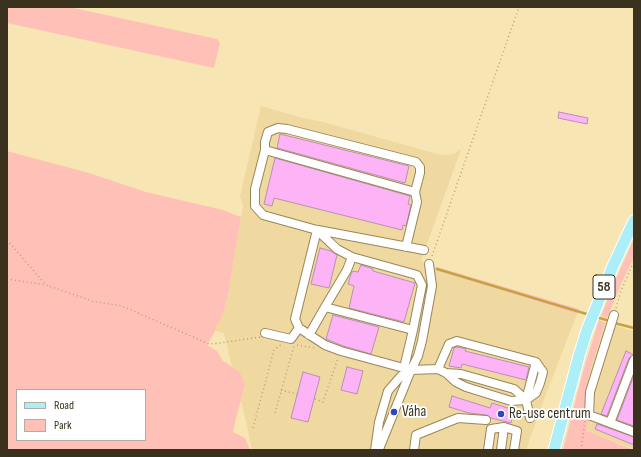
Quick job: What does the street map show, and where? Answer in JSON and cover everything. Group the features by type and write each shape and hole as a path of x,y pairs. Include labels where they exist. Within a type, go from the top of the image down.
{"main road":[{"name":"58","path":"554,450 587,330 613,266 634,221"}],"lane":[{"path":"406,247 417,202 416,192 420,167 416,162 287,129 278,128 268,132 255,189 255,206 263,215 317,230 406,247 424,250"},
{"path":"265,150 416,192"},
{"path":"317,230 337,249 352,257 417,275 422,285 413,330 408,369 379,450"},
{"path":"317,230 295,319 300,328 325,345 341,351 408,369 438,369 446,373 456,382 466,387 511,401 526,400"},
{"path":"309,335 347,270 352,257"},
{"path":"375,450 379,422 388,391 418,356 432,286 429,264"},
{"path":"325,307 413,330"},
{"path":"614,315 590,392 589,415 610,423 633,429"},
{"path":"264,335 291,339 300,328"},
{"path":"438,369 449,344 457,341 536,362 526,400 530,418"},
{"path":"610,423 634,360"},
{"path":"446,373 460,374 514,389 526,400"},
{"path":"414,450 416,435 458,418 486,420"},
{"path":"501,450 504,427"},
{"path":"488,450 491,429 504,427 516,431 514,450"}],"path":[{"path":"429,264 519,7"},
{"path":"7,240 46,285"},
{"path":"614,315 621,291 634,261"},
{"path":"7,279 46,285 92,301 122,306 209,344 264,335"},
{"path":"253,428 274,350 285,342 277,340"},
{"path":"290,343 317,349"},
{"path":"274,414 295,344"},
{"path":"315,399 323,402 341,351"},
{"path":"281,390 297,394"},
{"path":"580,450 585,421 589,415"}],"shaded area":[{"path":"261,106 437,154 454,154 461,149 421,261 437,267 437,270 577,314 526,450 252,450 241,401 245,386 240,372 232,367 224,333 215,331 216,325 221,320 228,296 243,205 240,196"},
{"path":"606,323 634,331 634,449 587,431 589,418 588,379 603,328"}],"green space":[{"path":"7,7 69,7 217,39 220,43 214,68 7,23"},
{"path":"7,151 89,173 146,192 223,210 241,217 228,296 221,320 216,325 215,331 207,345 217,351 223,361 240,372 243,379 245,386 233,432 245,438 250,450 7,450"},
{"path":"634,238 634,257 607,318 601,316 610,293"},
{"path":"437,267 579,309 577,314 437,270"},
{"path":"599,320 606,323 603,328 588,379 589,418 587,431 634,450 563,450 582,375"}],"building":[{"path":"559,112 588,118 587,124 558,118"},
{"path":"280,134 409,166 405,183 277,148"},
{"path":"275,158 410,196 408,204 411,205 406,226 403,225 402,230 274,198 272,206 264,204"},
{"path":"320,248 331,251 337,255 329,288 311,284"},
{"path":"361,265 373,269 373,271 415,283 404,322 349,308 354,286 348,284 353,271 358,272"},
{"path":"333,315 379,327 371,354 343,346 326,339"},
{"path":"457,347 466,349 465,351 529,367 526,380 462,364 461,368 449,366 454,348"},
{"path":"626,351 634,355 629,358 607,416 601,414"},
{"path":"347,367 363,371 357,394 341,390"},
{"path":"303,372 320,377 308,422 291,418"},
{"path":"634,375 634,426 617,420"},
{"path":"452,396 490,408 492,403 514,410 511,423 491,418 487,415 469,413 449,407"},
{"path":"597,424 634,437 634,445 595,429"}],"waterway":[{"path":"437,269 590,315"},
{"path":"596,317 610,321"},
{"path":"614,323 634,328"}],"place":[{"name":"Váha","path":"394,412"},
{"name":"Re-use centrum","path":"501,414"}]}
